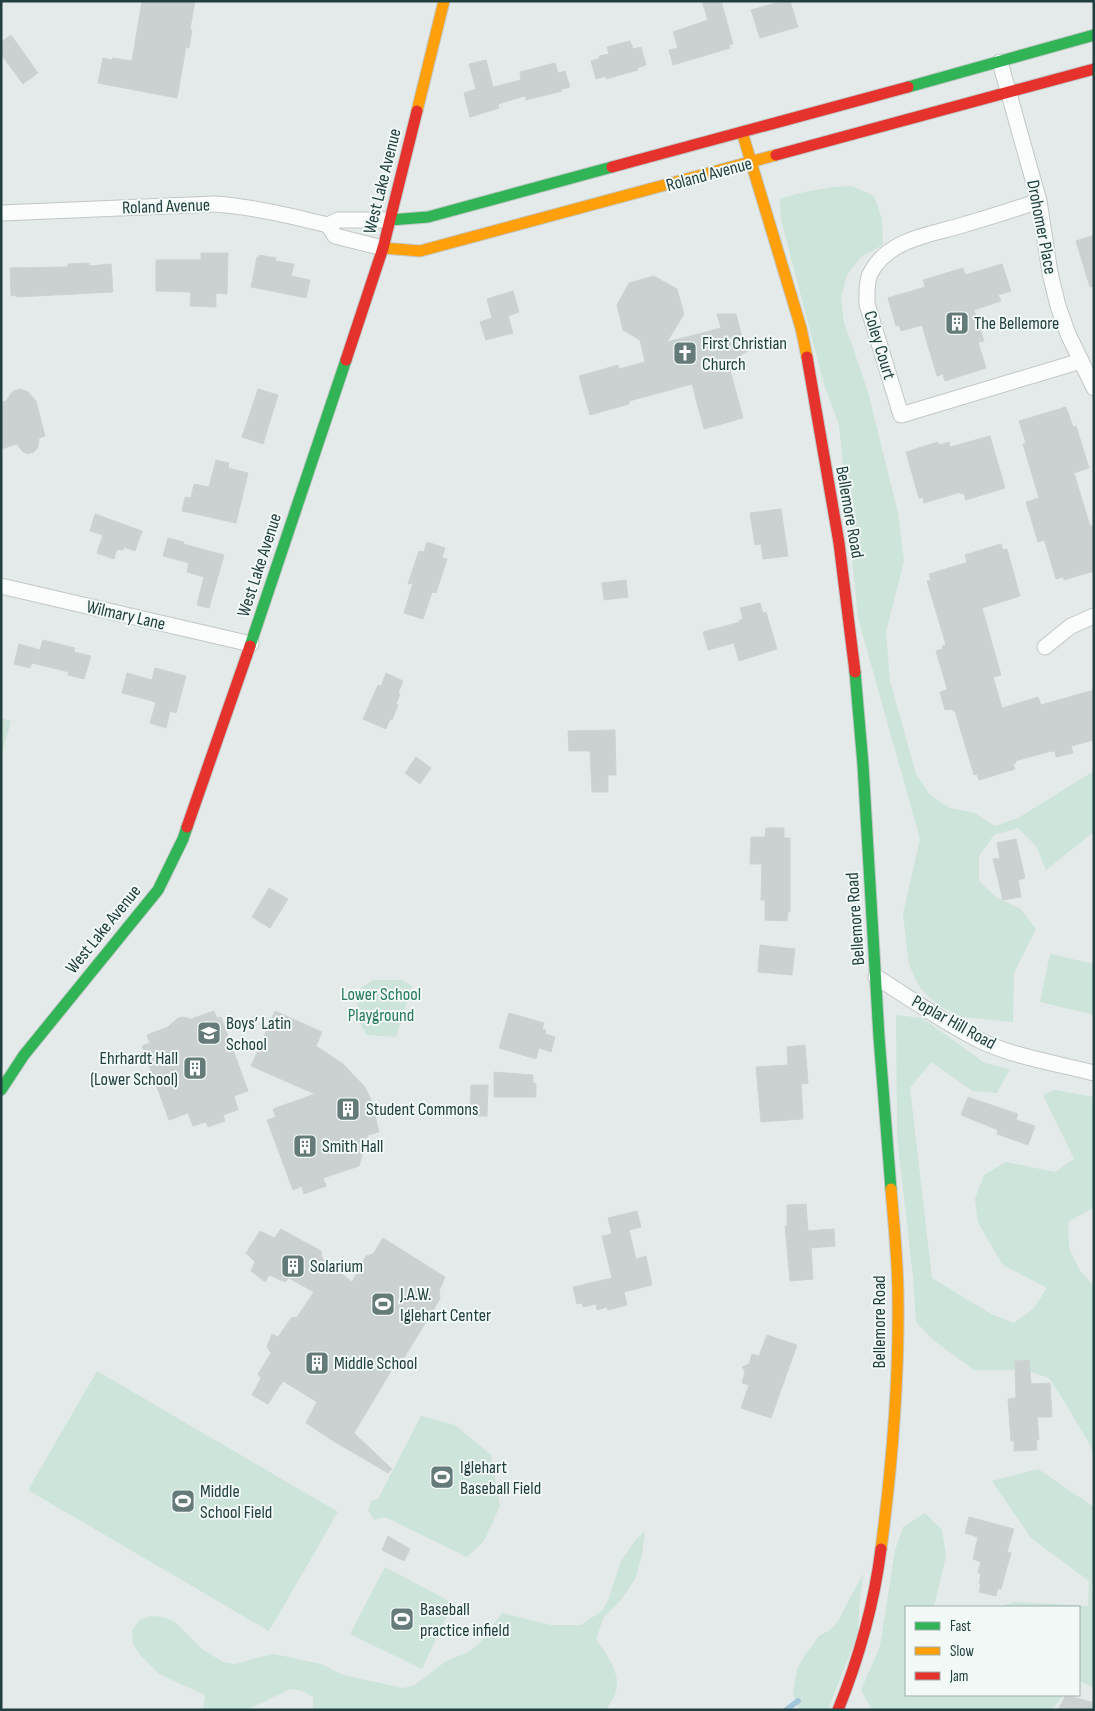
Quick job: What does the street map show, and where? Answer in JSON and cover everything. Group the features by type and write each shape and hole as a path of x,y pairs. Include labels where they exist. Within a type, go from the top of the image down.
{"street":[{"name":"West Lake Avenue","path":"1,1090 24,1055 158,890 183,839 251,644 383,248 444,1"},
{"name":"Roland Avenue","path":"1,213 215,204 274,212 328,225 338,220 390,220 428,217 1094,35"},
{"name":"Drohomer Place","path":"1000,62 1039,201 1050,273 1058,306 1068,334 1094,388"},
{"name":"Roland Avenue","path":"328,225 335,236 383,248 420,251 1094,69"},
{"name":"Bellemore Road","path":"742,132 801,328 835,519 856,675 895,1239 898,1300 896,1376 889,1488 880,1561 863,1638 840,1709"},
{"name":"Coley Court","path":"1039,201 896,246 877,264 870,275 867,287 867,304 901,416 1081,361"},
{"name":"Wilmary Lane","path":"1,586 251,644"},
{"path":"1044,647 1071,626 1083,619 1094,616"},
{"name":"Poplar Hill Road","path":"876,977 953,1026 979,1040 1008,1051 1094,1072"}],"green space":[{"path":"852,186 874,196 882,219 883,245 862,256 847,275 841,298 844,322 868,392 898,513 904,561 886,632 890,681 916,774 930,795 950,808 975,813 995,826 1018,818 1094,771 1094,832 1046,870 1036,846 1018,828 994,835 979,856 979,881 996,897 1021,909 1036,929 1014,973 1013,1022 962,1017 939,1006 920,988 909,965 903,914 920,839 858,618 839,425 824,384 781,220 780,199 815,190"},
{"path":"1,718 11,721 1,757"},
{"path":"1050,954 1094,964 1094,1015 1040,1002"},
{"name":"Lower School Playground","path":"373,980 402,980 412,986 396,1037 367,1035 357,1018 358,990"},
{"path":"896,1015 922,1018 985,1063 1010,1069 997,1093 973,1091 931,1062 910,1088 932,1278 991,1314 1014,1323 1034,1308 1047,1288 1003,1265 978,1223 975,1199 984,1175 1006,1162 1055,1172 1074,1159 1043,1095 1055,1090 1094,1097 1094,1207 1068,1222 1069,1248 1080,1271 1094,1286 1094,1456 1089,1443 1049,1378 1025,1370 974,1370 933,1340 916,1322 897,1136"},
{"name":"Middle School Field","path":"97,1371 338,1512 269,1631 28,1490"},
{"name":"Iglehart Baseball Field","path":"421,1416 455,1425 491,1455 500,1506 484,1541 467,1557 385,1517 374,1520 368,1510 371,1501 378,1499"},
{"path":"1038,1469 1094,1507 1094,1688 1080,1681 1080,1606 1002,1606 1014,1602 1088,1606 1089,1581 1031,1538 992,1481"},
{"path":"925,1513 942,1530 946,1556 934,1606 905,1606 905,1696 1062,1696 1052,1710 872,1710 861,1690 880,1646 895,1550 903,1527"},
{"path":"645,1531 642,1555 635,1579 621,1600 604,1617 596,1639 615,1670 617,1684 613,1699 606,1710 313,1710 313,1697 302,1691 290,1689 247,1710 203,1710 205,1695 159,1674 141,1656 133,1644 132,1631 139,1620 150,1616 163,1617 175,1622 202,1649 223,1662 235,1664 272,1654 321,1664 343,1675 403,1688 415,1685 446,1661 468,1652 479,1644 502,1613 551,1625 581,1625 603,1610 621,1561 636,1539"},
{"name":"Baseball practice infield","path":"385,1567 453,1603 422,1669 350,1634"},
{"path":"863,1574 858,1633 828,1710 799,1710 793,1694 797,1669 819,1636 830,1630 838,1621"}],"building":[{"path":"142,1 195,1 189,48 186,47 177,98 98,83 103,58 132,61"},
{"path":"702,1 721,1 733,44 729,45 730,48 673,65 669,50 678,48 673,32 708,20"},
{"path":"782,1 790,1 798,27 760,38 751,10"},
{"path":"11,35 38,73 23,84 1,54 1,42"},
{"path":"630,41 633,49 641,47 646,65 637,68 638,70 606,79 606,76 596,79 591,61 600,58 599,56 609,54 607,47"},
{"path":"486,60 493,87 521,80 520,72 555,63 558,73 565,71 570,87 561,89 562,91 526,100 525,96 498,104 499,108 470,117 464,93 476,89 469,64"},
{"path":"1094,235 1094,286 1090,287 1076,241"},
{"path":"201,253 228,253 227,294 216,293 216,307 190,306 191,292 156,291 156,260 201,260"},
{"path":"259,255 276,258 275,261 294,264 291,276 310,280 306,298 251,287"},
{"path":"89,263 89,266 111,264 113,292 11,296 10,268 68,267 68,264"},
{"name":"The Bellemore","path":"1002,264 1011,291 998,295 1001,301 974,310 984,341 978,342 986,368 945,381 943,374 937,376 922,325 901,331 899,325 896,326 888,298 925,287 923,280 963,268 965,275"},
{"name":"First Christian Church","path":"654,276 677,289 684,314 667,342 721,328 717,314 736,314 743,341 748,351 728,363 743,418 704,429 692,384 629,401 629,404 590,415 579,376 618,365 619,369 645,362 640,340 623,330 617,305 629,283"},
{"path":"513,291 519,312 508,316 513,333 486,340 480,322 492,318 487,299"},
{"path":"20,389 28,392 36,401 45,436 39,438 38,447 34,452 27,454 17,444 1,449 1,402 6,401 13,391"},
{"path":"258,389 278,395 263,444 242,437"},
{"path":"1066,407 1073,427 1076,426 1089,468 1074,473 1090,526 1094,525 1094,571 1064,580 1063,577 1056,579 1045,542 1044,540 1038,542 1026,502 1039,498 1023,444 1026,443 1019,421"},
{"path":"990,436 1005,488 966,500 964,493 961,494 961,492 924,503 923,497 919,498 906,452 938,442 939,445 949,442 950,447"},
{"path":"216,460 229,463 228,468 248,473 236,523 182,511 185,497 191,498 194,484 209,487"},
{"path":"781,509 788,556 763,559 761,544 755,545 750,513"},
{"path":"95,514 142,531 135,551 124,547 123,550 117,549 114,559 97,553 103,535 90,531"},
{"path":"168,538 224,555 209,608 197,605 204,577 187,572 189,563 163,556"},
{"path":"427,542 445,548 442,558 447,559 436,593 432,592 423,619 404,613 413,583 408,584 419,551 424,552"},
{"path":"1001,544 1003,550 1007,549 1020,596 982,608 1001,675 993,677 1002,708 1038,697 1041,705 1094,690 1094,740 1071,746 1073,753 1056,757 1055,751 1051,751 1015,761 1016,763 1013,764 1015,769 979,780 977,774 974,775 955,711 952,709 945,710 940,692 947,688 936,651 943,649 942,646 946,645 927,581 931,580 929,574 965,563 967,561 965,555"},
{"path":"626,580 628,597 604,600 602,583"},
{"path":"760,603 763,613 766,612 777,649 739,661 734,643 708,650 703,632 740,622 739,620 743,619 740,608"},
{"path":"43,640 75,648 74,652 91,656 84,679 68,675 69,672 32,663 30,668 14,664 19,644 40,650"},
{"path":"155,668 186,676 176,713 170,711 166,728 150,723 156,702 122,693 127,673 152,680"},
{"path":"386,673 403,681 398,693 400,694 396,704 398,705 386,729 363,719 378,685 381,686"},
{"path":"615,730 616,775 608,775 608,792 592,792 590,751 569,751 568,731"},
{"path":"416,757 431,768 420,784 405,773"},
{"path":"766,828 784,828 784,838 790,838 790,912 788,912 787,921 765,920 765,900 761,900 762,864 750,864 751,837 765,837"},
{"path":"1016,839 1025,878 1018,880 1021,897 1003,900 993,859 1000,858 997,843"},
{"path":"269,888 288,899 270,928 252,917"},
{"path":"760,945 795,949 792,975 758,972"},
{"name":"Ehrhardt Hall (Lower School)","path":"214,1011 217,1018 221,1017 248,1091 234,1096 238,1110 223,1115 225,1121 208,1127 206,1122 193,1126 188,1113 169,1120 142,1046 150,1043 147,1035 168,1027 178,1018 191,1019"},
{"path":"275,1011 322,1032 316,1046 343,1064 365,1087 372,1102 379,1132 368,1135 359,1166 323,1178 326,1186 304,1194 302,1186 293,1190 267,1120 276,1117 273,1109 315,1094 251,1066"},
{"path":"509,1013 544,1023 542,1029 546,1030 545,1034 555,1037 551,1052 539,1048 536,1059 499,1048"},
{"path":"805,1045 808,1083 801,1084 803,1119 761,1122 756,1067 788,1065 787,1047"},
{"path":"494,1072 533,1075 533,1083 536,1084 536,1097 494,1097"},
{"path":"471,1085 488,1085 487,1116 470,1116"},
{"path":"968,1097 1018,1114 1016,1120 1035,1126 1028,1145 997,1134 998,1130 961,1115"},
{"path":"806,1204 808,1231 834,1229 835,1246 811,1248 813,1279 790,1281 785,1226 787,1226 787,1205"},
{"path":"637,1211 641,1227 629,1230 636,1259 646,1256 652,1285 624,1292 627,1305 608,1310 607,1307 597,1310 596,1304 583,1307 582,1303 577,1304 573,1287 612,1278 602,1236 612,1234 608,1218"},
{"path":"281,1229 321,1251 322,1258 352,1282 366,1256 373,1254 383,1238 445,1277 439,1291 440,1299 402,1361 397,1361 354,1433 392,1469 388,1473 306,1423 317,1402 283,1381 268,1404 252,1395 261,1378 258,1374 271,1353 267,1347 272,1334 278,1337 291,1318 297,1317 314,1292 289,1278 285,1282 269,1275 265,1282 251,1271 255,1262 246,1253 260,1231 274,1238"},
{"path":"767,1335 797,1345 771,1418 741,1408 749,1385 742,1383 745,1372 742,1367 749,1364 752,1354 759,1356"},
{"path":"1029,1360 1031,1384 1050,1383 1052,1417 1037,1417 1039,1440 1036,1440 1037,1450 1014,1451 1014,1441 1011,1441 1008,1399 1016,1398 1015,1361"},
{"path":"969,1517 1014,1529 1007,1552 1011,1553 1001,1589 998,1588 996,1596 979,1592 981,1574 978,1573 981,1562 973,1559 978,1537 965,1533"},
{"path":"388,1536 410,1549 404,1561 382,1550"},
{"path":"1065,1696 1094,1703 1094,1710 1058,1710"}],"waterway":[{"path":"786,1710 798,1701"}],"traffic: fast":[{"path":"908,87 1094,35"},
{"path":"390,220 428,217 612,167"},
{"path":"250,646 346,360"},
{"path":"855,672 863,765 879,1037 891,1189"},
{"path":"1,1090 24,1055 158,890 187,827"}],"traffic: slow":[{"path":"417,111 444,1"},
{"path":"742,132 801,328 807,357"},
{"path":"383,248 420,251 776,155"},
{"path":"881,1549 896,1393 898,1330 896,1244 891,1189"}],"traffic: jam":[{"path":"776,155 1094,69"},
{"path":"612,167 908,87"},
{"path":"346,360 383,248 417,111"},
{"path":"807,357 839,543 855,672"},
{"path":"187,827 250,646"},
{"path":"838,1710 853,1671 865,1631 881,1549"}],"place":[{"name":"The Bellemore","path":"957,323"},
{"name":"First Christian Church","path":"685,353"},
{"name":"Boys’ Latin School","path":"209,1033"},
{"name":"Ehrhardt Hall (Lower School)","path":"195,1068"},
{"name":"Student Commons","path":"348,1109"},
{"name":"Smith Hall","path":"305,1146"},
{"name":"Solarium","path":"293,1266"},
{"name":"J.A.W. Iglehart Center","path":"383,1304"},
{"name":"Middle School","path":"317,1363"},
{"name":"Iglehart Baseball Field","path":"442,1477"},
{"name":"Middle School Field","path":"183,1501"},
{"name":"Baseball practice infield","path":"402,1619"}]}
